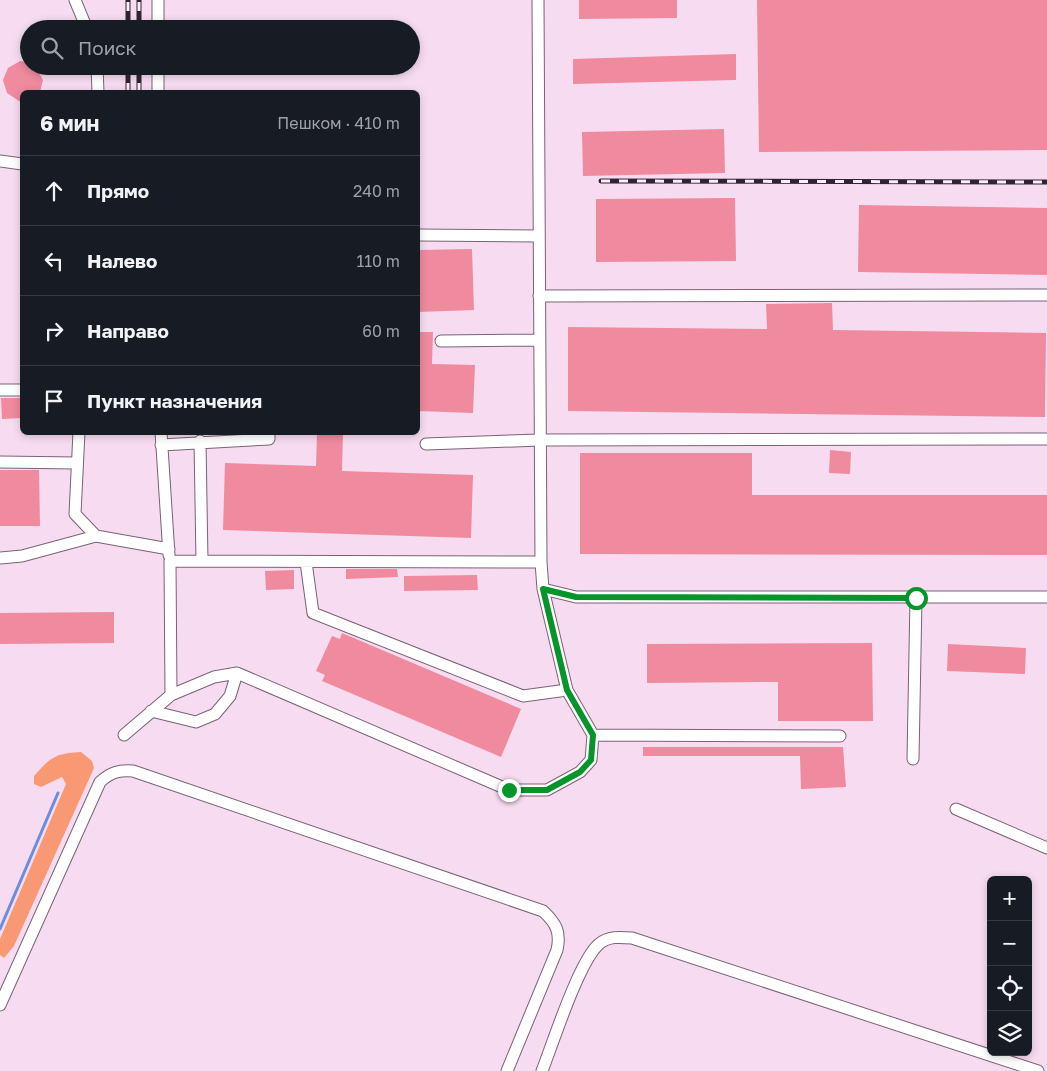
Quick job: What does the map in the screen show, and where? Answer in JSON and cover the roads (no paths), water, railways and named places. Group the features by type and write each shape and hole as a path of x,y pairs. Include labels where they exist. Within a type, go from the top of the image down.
{"lane":[{"path":"75,0 83,20"},
{"path":"158,0 158,20"},
{"path":"124,735 171,695 214,677 237,673 509,790 547,790 580,772 591,760 593,735 567,690 543,589 541,562 538,0"},
{"path":"97,75 98,90"},
{"path":"158,75 158,90"},
{"path":"0,161 20,164"},
{"path":"420,235 539,236"},
{"path":"539,296 1047,295"},
{"path":"441,340 539,340"},
{"path":"0,390 20,390"},
{"path":"79,435 75,514 96,536"},
{"path":"161,435 170,561 171,695"},
{"path":"161,445 200,441 269,439 269,435"},
{"path":"426,444 540,440 1047,439"},
{"path":"200,441 202,562"},
{"path":"0,462 77,463"},
{"path":"0,558 22,556 96,536 169,549"},
{"path":"170,561 541,562"},
{"path":"306,562 313,613 523,696 567,690"},
{"path":"543,589 576,597 1047,597"},
{"path":"914,759 916,598"},
{"path":"152,711 196,722 215,714 230,696 237,673"},
{"path":"593,735 840,736"},
{"path":"0,1005 100,782 110,773 121,770 134,771 543,911 558,928 560,937 557,950 507,1071"},
{"path":"956,809 1047,848"},
{"path":"542,1071 583,966 600,943 614,937 632,938 1038,1071"}],"waterway":[{"path":"0,929 58,793"}],"railway":[{"path":"128,0 128,20"},
{"path":"139,0 139,20"},
{"path":"128,75 128,90"},
{"path":"139,75 139,90"},
{"path":"601,181 1047,182"}]}
